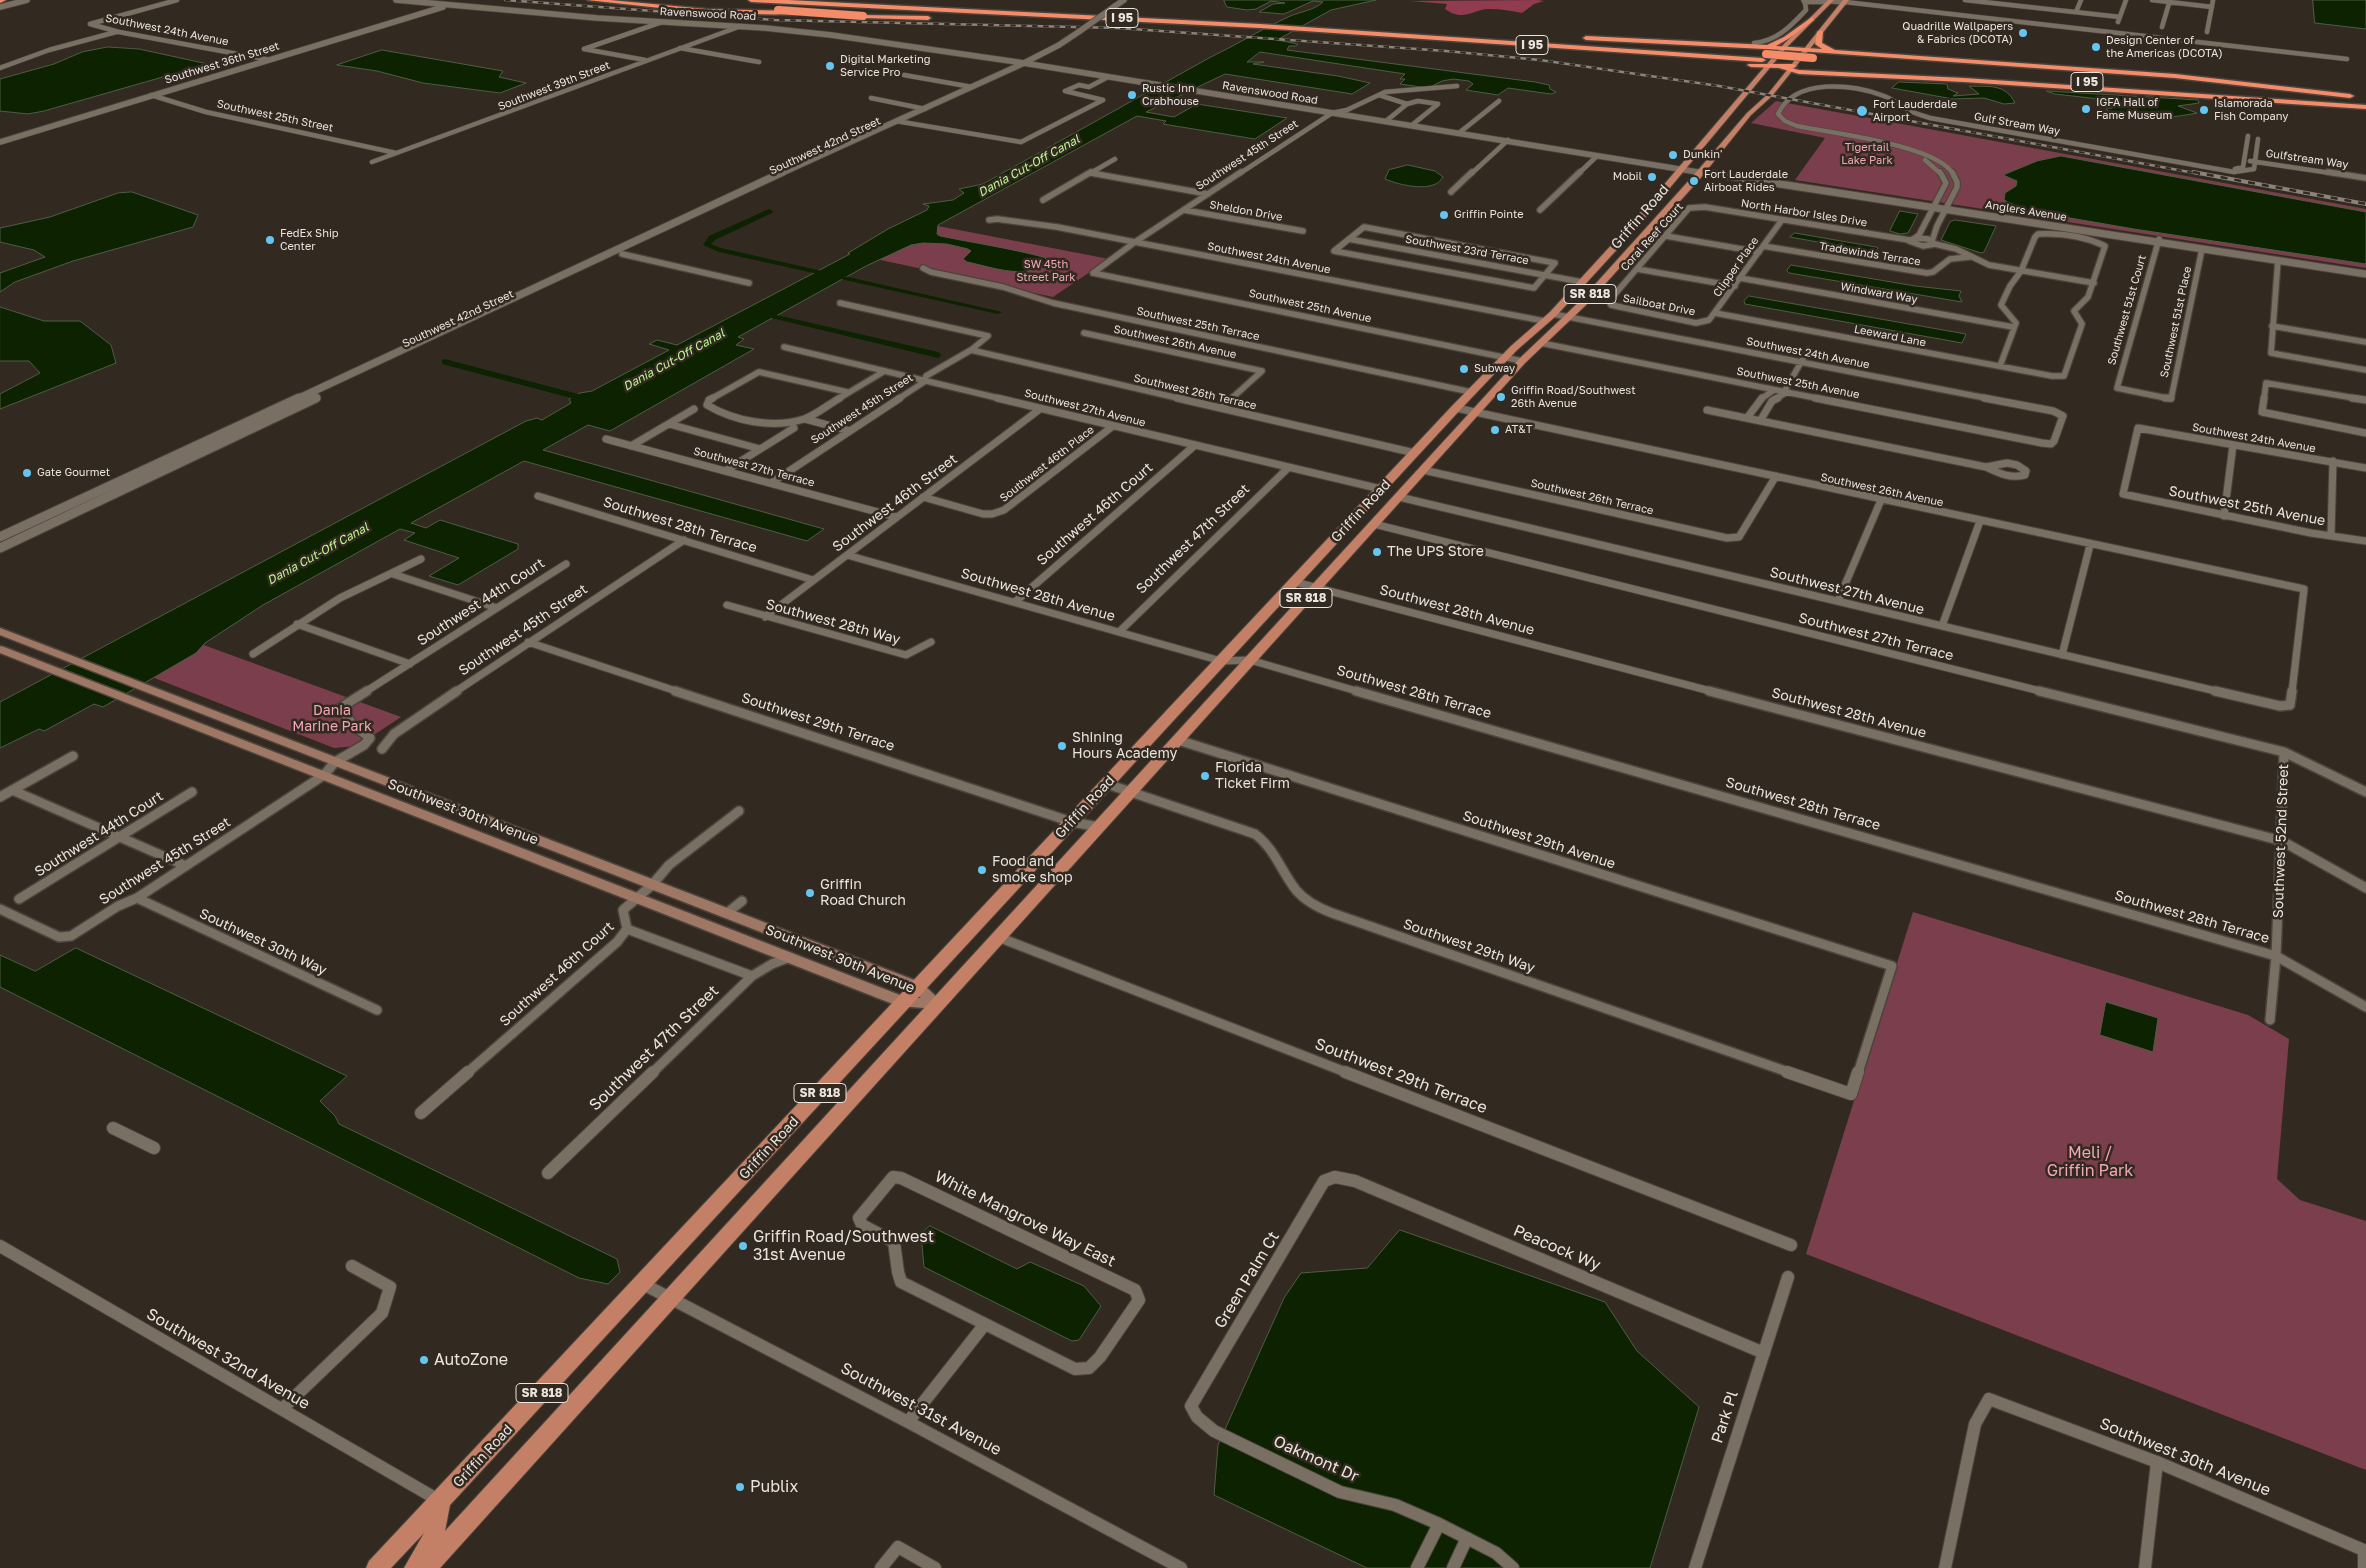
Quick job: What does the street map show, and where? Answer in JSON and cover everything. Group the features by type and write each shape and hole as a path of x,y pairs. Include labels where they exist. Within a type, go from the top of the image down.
{"highway":[{"path":"590,0 706,11 980,16 1251,31 1774,65 1829,73 2366,103"},
{"path":"675,0 862,16 938,18"},
{"name":"I 95","path":"751,0 1437,32 2366,103"},
{"path":"777,0 1265,24"},
{"path":"848,0 1265,24"},
{"name":"I 95","path":"892,0 1764,57"},
{"path":"851,13 903,11 1066,15"},
{"path":"956,19 1112,23"},
{"path":"1573,38 1778,44 1812,19"},
{"path":"1437,32 1479,32"},
{"path":"1820,32 1818,44 1820,46 1845,54"},
{"path":"1751,44 1845,54 2175,76 2310,92"},
{"name":"I 95","path":"1816,61 2357,96"},
{"path":"1712,62 1747,67 1758,72 1761,76"},
{"path":"1852,62 2267,90 2366,103"},
{"path":"1928,70 2366,103"},
{"path":"1782,80 1802,74 1829,73"}],"main road":[{"name":"Griffin Road","path":"426,1568 1475,412 1522,361 1570,317 1702,170 1749,114 1770,95 1846,0"},
{"name":"Griffin Road","path":"377,1568 1471,392 1504,358 1553,314 1684,167 1761,76 1774,65 1784,48 1830,1"},
{"path":"1743,98 1746,101 1741,111 1749,114"},
{"path":"1731,112 1738,116 1732,123 1733,133"},
{"path":"1618,262 1613,256 1631,238 1626,233"},
{"path":"1598,286 1595,280 1606,267 1601,261"},
{"path":"1393,476 1399,497"},
{"path":"1380,490 1386,511"},
{"name":"Southwest 30th Avenue","path":"0,631 917,987 937,1004"},
{"name":"Southwest 30th Avenue","path":"0,649 904,1002 937,1004"},
{"path":"416,1568 433,1541 440,1501"}],"street":[{"path":"0,7 27,0"},
{"name":"Southwest 24th Avenue","path":"177,0 90,24 119,32 270,60"},
{"name":"Ravenswood Road","path":"396,0 827,34 1684,167"},
{"name":"Southwest 42nd Street","path":"0,537 1022,64 1059,46 1124,0"},
{"path":"1821,0 1830,1"},
{"path":"1751,44 1770,41 1776,38 1806,10 1804,1 1846,0 2347,59 2324,58 1846,0"},
{"path":"1964,0 2076,12 2119,20 2126,0"},
{"path":"2034,8 2038,0"},
{"path":"2076,12 2081,0"},
{"path":"2152,0 2212,7"},
{"path":"2207,32 2213,0"},
{"path":"2162,27 2169,1"},
{"name":"Southwest 36th Street","path":"0,142 450,5"},
{"path":"647,60 584,49 662,22"},
{"name":"Southwest 39th Street","path":"372,162 741,26"},
{"path":"0,68 49,50 119,32"},
{"path":"680,48 759,62"},
{"path":"904,75 972,87"},
{"path":"899,122 1021,142 1103,100 1065,91 1079,85 1089,87 1106,78"},
{"name":"Southwest 45th Street","path":"1094,273 1135,242 1332,113 1347,110 1379,95 1399,90 1457,86"},
{"name":"Gulf Stream Way","path":"1935,205 1946,183 1939,170 1928,162 1905,152 1881,145 1794,128 1777,120 1773,111 1790,94 1799,90 1820,87 1847,87 1886,95 1926,114 1975,124 2221,168 2241,168 2243,167 2244,160"},
{"name":"Gulf Stream Way","path":"1946,206 1957,188 1957,181 1952,173 1937,161 1912,150 1888,143 1797,126 1782,119 1778,112 1799,93 1820,89 1848,89 1885,97 1909,111 1930,118 2221,170 2248,171 2254,169 2254,162"},
{"name":"Southwest 25th Street","path":"151,95 206,112 396,153"},
{"path":"1379,95 1407,104"},
{"path":"871,98 925,109"},
{"path":"1386,122 1407,104 1418,101 1438,104 1412,126"},
{"path":"1459,133 1499,101"},
{"path":"0,132 19,136"},
{"path":"2244,160 2248,136"},
{"path":"2254,162 2258,139"},
{"path":"1451,192 1511,141"},
{"name":"Ravenswood Road","path":"1511,141 1597,156 1684,167"},
{"path":"1540,210 1597,156"},
{"path":"1043,200 1115,158"},
{"name":"Gulfstream Way","path":"2244,160 2366,178"},
{"name":"Anglers Avenue","path":"1684,167 2366,272"},
{"path":"1091,173 1208,194"},
{"name":"Southwest 42nd Street","path":"0,548 622,254 735,198"},
{"path":"1912,239 1926,224 1935,205"},
{"name":"North Harbor Isles Drive","path":"1695,206 1912,239 1911,244 1920,246 1933,242"},
{"name":"Coral Reef Court","path":"1611,305 1608,301 1689,208 1695,206"},
{"path":"1946,206 1936,225 1933,242 1956,249 1990,265 2094,283"},
{"name":"Sheldon Drive","path":"1184,210 1303,232"},
{"name":"Southwest 24th Avenue","path":"989,220 997,219 1048,225 1544,321"},
{"name":"Clipper Place","path":"1703,322 1709,320 1715,313 1782,220"},
{"path":"1926,224 1936,225"},
{"name":"Southwest 23rd Terrace","path":"1545,275 1534,288 1334,250 1364,227 1555,262"},
{"path":"1921,231 1934,233"},
{"path":"2000,366 2016,323 2001,305 2010,286 2021,270 2038,234 2052,234 2101,243 2105,246 2094,283 2088,297 2074,311 2082,324 2064,376 2060,377"},
{"path":"1666,236 1759,252"},
{"name":"Southwest 23rd Terrace","path":"1349,239 1582,282"},
{"name":"Anglers Avenue","path":"2158,240 2278,260 2366,272"},
{"name":"Southwest 51st Court","path":"2158,240 2117,388 2171,399"},
{"path":"1408,264 1437,241"},
{"name":"Tradewinds Terrace","path":"1763,246 1927,273 1933,272 1950,259 1969,256"},
{"name":"Southwest 51st Place","path":"2171,399 2202,248"},
{"path":"622,254 749,283"},
{"path":"2278,260 2271,353 2366,370"},
{"path":"1545,275 1555,262"},
{"name":"Southwest 25th Terrace","path":"923,268 932,272 1003,287 1053,303 1471,392"},
{"path":"1637,269 1735,286"},
{"path":"563,282 572,272"},
{"name":"Southwest 25th Avenue","path":"1094,273 1522,361"},
{"name":"Windward Way","path":"1740,278 2013,328"},
{"path":"840,303 988,336"},
{"name":"Sailboat Drive","path":"1611,305 1696,323 1703,322"},
{"name":"Leeward Lane","path":"1715,313 2060,377"},
{"name":"Southwest 24th Avenue","path":"1553,314 2060,413 2063,416 2054,441 2050,444"},
{"path":"2272,326 2366,342"},
{"name":"Southwest 26th Avenue","path":"1084,333 1262,371 1221,408"},
{"name":"Southwest 45th Street","path":"771,483 924,382 926,376 970,350 988,336"},
{"name":"Southwest 25th Avenue","path":"1541,343 2050,444"},
{"name":"Southwest 27th Avenue","path":"784,348 1380,490"},
{"name":"Southwest 26th Terrace","path":"970,350 1415,452"},
{"path":"1760,421 1772,401 1786,392 1808,350"},
{"path":"847,392 759,372 709,400 707,405 720,412 769,424 805,419 850,431"},
{"path":"805,419 847,392 884,372"},
{"path":"2366,400 2266,383 2262,412 2366,433"},
{"path":"1747,418 1762,398 1774,390"},
{"path":"1755,407 1767,409"},
{"name":"Southwest 26th Avenue","path":"1456,408 2090,545 2304,589 2290,705"},
{"path":"631,446 694,409"},
{"name":"Southwest 46th Street","path":"765,617 1040,409"},
{"path":"1707,410 1986,467 2011,477 2026,474 2025,469 2012,464 1997,463 1986,467"},
{"path":"669,424 760,449"},
{"name":"Southwest 46th Place","path":"923,497 983,514 992,514 1004,510 1112,426"},
{"path":"725,471 794,428"},
{"name":"Southwest 24th Avenue","path":"2123,494 2138,428 2366,468"},
{"name":"Southwest 27th Terrace","path":"606,439 896,517"},
{"path":"2224,516 2233,445"},
{"name":"Southwest 46th Court","path":"1015,602 1194,446"},
{"path":"2331,535 2333,462"},
{"name":"Southwest 47th Street","path":"1118,632 1288,468"},
{"name":"Southwest 26th Terrace","path":"1424,470 1727,538 1739,537 1776,476"},
{"name":"Southwest 25th Avenue","path":"2123,494 2311,533 2366,541"},
{"name":"Southwest 28th Terrace","path":"538,496 813,580"},
{"name":"Southwest 27th Avenue","path":"1399,497 2280,706 2290,705"},
{"path":"1838,601 1881,500"},
{"path":"1942,626 1980,521"},
{"name":"Southwest 27th Terrace","path":"1374,524 2284,752 2366,792"},
{"name":"Southwest 45th Street","path":"382,748 394,734 528,642 684,540"},
{"path":"2062,655 2090,545"},
{"name":"Southwest 28th Avenue","path":"847,555 1221,661"},
{"path":"253,654 340,598 421,559"},
{"name":"Southwest 44th Court","path":"335,762 364,745 370,738 368,734 354,725 340,708 566,564"},
{"path":"393,574 497,608"},
{"path":"1295,582 1316,587"},
{"name":"Southwest 28th Avenue","path":"1316,587 2282,842 2366,888"},
{"name":"Southwest 28th Way","path":"727,606 906,655 931,642"},
{"path":"297,624 410,664"},
{"name":"Southwest 29th Terrace","path":"528,642 1072,822 1099,827"},
{"name":"Southwest 28th Terrace","path":"1221,661 1250,660 2276,956 2366,1007"},
{"name":"Southwest 29th Avenue","path":"1178,740 1892,966 1851,1094"},
{"name":"Southwest 52nd Street","path":"2270,1020 2276,956 2282,842 2284,752"},
{"path":"0,797 73,756"},
{"name":"Southwest 45th Street","path":"0,909 59,937 71,936 118,906 137,898 186,866 324,775 335,762"},
{"name":"Southwest 29th Way","path":"1107,784 1255,834 1270,846 1296,890 1319,908 1332,914 1851,1094"},
{"path":"12,790 186,866"},
{"name":"Southwest 44th Court","path":"20,899 192,792"},
{"name":"Southwest 46th Court","path":"421,1113 617,942 627,929 623,910 652,885 669,865 739,811"},
{"name":"Southwest 30th Way","path":"137,898 377,1010"},
{"path":"727,913 742,901"},
{"path":"627,929 752,976"},
{"name":"Southwest 29th Terrace","path":"998,937 1791,1245"},
{"name":"Southwest 47th Street","path":"548,1173 752,976 772,964 790,957"},
{"path":"113,1128 154,1148"},
{"name":"White Mangrove Way East","path":"893,1177 901,1178 1135,1290 1139,1300 1100,1358 1089,1368 1075,1369 985,1324 901,1282 896,1272 897,1250 894,1242 862,1225 859,1218 893,1177"},
{"name":"Peacock Wy","path":"1335,1177 1355,1181 1764,1353"},
{"name":"Green Palm Ct","path":"1191,1406 1324,1181 1335,1177"},
{"name":"Southwest 32nd Avenue","path":"0,1246 440,1501"},
{"path":"282,1410 382,1313 390,1287 352,1266"},
{"name":"Park Pl","path":"1695,1568 1788,1277"},
{"name":"Southwest 31st Avenue","path":"643,1284 908,1422 1181,1568"},
{"path":"908,1422 985,1324"},
{"path":"1945,1568 1975,1424 1989,1399"},
{"name":"Southwest 30th Avenue","path":"1989,1399 2157,1462 2365,1551"},
{"name":"Oakmont Dr","path":"1191,1406 1197,1417 1214,1431 1340,1492 1395,1505 1467,1538"},
{"path":"2145,1568 2157,1462"},
{"path":"1417,1568 1439,1524"},
{"path":"1453,1568 1467,1538 1496,1554 1513,1568"},
{"path":"881,1568 898,1547 935,1568"},
{"path":"2364,1568 2365,1551"}],"green space":[{"name":"Tigertail Lake Park","path":"1776,101 2366,209 2366,268 1795,180 1825,138 1751,123"},
{"name":"SW 45th Street Park","path":"938,226 1109,259 1053,297 876,259"},
{"name":"Dania Marine Park","path":"190,640 401,717 357,746 334,748 134,670"},
{"name":"Meli / Griffin Park","path":"1913,912 2248,1015 2289,1039 2277,1179 2300,1200 2366,1221 2366,1470 1806,1254"}],"shaded area":[{"path":"1410,1 1544,1 1534,4 1522,13 1484,9 1464,15 1458,15 1445,9 1447,4"}],"water":[{"name":"Dania Cut-Off Canal","path":"1224,0 1376,0 1331,10 1277,40 1298,44 1296,46 1289,46 1287,50 1535,82 1549,85 1550,89 1556,92 1551,94 1508,88 1498,95 1466,90 1473,84 1469,81 1453,79 1442,81 1428,88 1400,84 1405,79 1400,79 1405,74 1260,52 1247,62 1264,62 1253,64 1338,76 1370,83 1352,94 1225,74 1146,112 1174,117 1197,104 1287,118 1255,139 1163,124 1166,121 1137,116 938,225 937,234 940,236 1017,251 1047,259 1040,266 1020,272 1009,271 967,262 963,259 971,251 968,249 947,244 923,243 911,245 866,266 738,337 744,339 736,345 754,349 610,431 588,425 543,450 824,529 807,541 524,461 411,523 426,528 440,520 518,544 518,549 458,585 429,576 459,558 404,540 415,533 400,529 263,605 205,643 196,653 103,707 94,704 44,731 39,729 0,748 0,702 526,421 537,418 542,420 571,403 569,399 580,393 592,391 669,350 649,344 657,340 677,345 850,254 848,253 888,229 927,210 929,206 923,204 953,200 964,193 959,189 983,184 1209,58 1292,15 1307,11 1323,2 1313,1 1284,14 1259,12 1273,4 1285,3 1271,1 1256,9 1247,10 1227,7"},
{"path":"2313,0 2366,0 2366,29 2315,23"},
{"path":"108,47 139,49 208,64 44,111 28,114 0,111 0,79 54,64 82,52"},
{"path":"382,50 503,71 499,77 526,83 500,93 423,83 377,71 337,65"},
{"path":"1899,82 1947,84 1948,89 1958,93 1953,96 1979,94 1969,86 1996,87 2006,92 2015,103 2004,104 1984,98 1953,99 1892,88"},
{"path":"2047,91 2198,100 2199,103 2178,106 2197,113 2151,118 2135,117 2136,114 2108,111 2106,109 2112,108 2103,104 2095,105 2099,99 2055,94"},
{"path":"2061,156 2366,212 2366,264 2134,229 2024,210 2004,200 2005,193 2016,186 2017,181 2003,175 2037,161"},
{"path":"1408,165 1435,171 1443,177 1438,182 1424,187 1399,184 1385,179 1389,170"},
{"path":"132,192 198,215 193,227 73,261 15,282 0,292 0,273 45,257 34,250 0,242 0,228 50,217 118,193"},
{"path":"1900,211 1918,214 1908,233 1900,234 1890,231"},
{"path":"1955,220 1996,226 1984,252 1981,253 1941,240 1950,222"},
{"path":"1795,233 1878,248 1876,252 1873,252 1790,237"},
{"path":"1791,265 1915,286 1961,291 1959,296 1962,302 1789,273 1787,271"},
{"path":"1749,296 1966,334 1962,343 1745,304 1744,301"},
{"path":"0,307 44,321 80,321 111,345 116,363 0,409 0,394 40,373 29,361 0,361"},
{"path":"76,948 347,1076 320,1101 335,1116 339,1124 617,1259 620,1272 608,1284 579,1278 0,987 0,955 35,971"},
{"path":"2106,1002 2158,1018 2153,1052 2100,1035"},
{"path":"930,1226 1017,1269 1030,1262 1084,1286 1101,1306 1079,1340 1072,1341 924,1267 921,1234"},
{"path":"1400,1230 1605,1302 1637,1351 1699,1407 1650,1568 1367,1568 1214,1495 1218,1445 1284,1298 1301,1273 1367,1268"}],"waterway":[{"path":"769,211 712,238 707,245 719,250 998,312"},
{"path":"762,313 938,355"},
{"path":"445,362 590,400"}],"railway":[{"path":"505,0 775,20 1118,28 1446,51 1540,60 1719,86 2200,174"},
{"path":"2193,172 2366,204"}],"place":[{"name":"Quadrille Wallpapers & Fabrics (DCOTA)","path":"2023,33"},
{"name":"Design Center of the Americas (DCOTA)","path":"2096,47"},
{"name":"Digital Marketing Service Pro","path":"830,66"},
{"name":"Rustic Inn Crabhouse","path":"1132,95"},
{"name":"IGFA Hall of Fame Museum","path":"2086,109"},
{"name":"Islamorada Fish Company","path":"2204,110"},
{"name":"Fort Lauderdale Airport","path":"1862,111"},
{"name":"Dunkin'","path":"1673,155"},
{"name":"Mobil","path":"1652,177"},
{"name":"Fort Lauderdale Airboat Rides","path":"1694,181"},
{"name":"Griffin Pointe","path":"1444,215"},
{"name":"FedEx Ship Center","path":"270,240"},
{"name":"Subway","path":"1464,369"},
{"name":"Griffin Road/Southwest 26th Avenue","path":"1501,397"},
{"name":"AT&T","path":"1495,430"},
{"name":"Gate Gourmet","path":"27,473"},
{"name":"The UPS Store","path":"1377,552"},
{"name":"Shining Hours Academy","path":"1062,746"},
{"name":"Florida Ticket Firm","path":"1205,776"},
{"name":"Food and smoke shop","path":"982,870"},
{"name":"Griffin Road Church","path":"810,893"},
{"name":"Griffin Road/Southwest 31st Avenue","path":"743,1246"},
{"name":"AutoZone","path":"424,1360"},
{"name":"Publix","path":"740,1487"}]}
